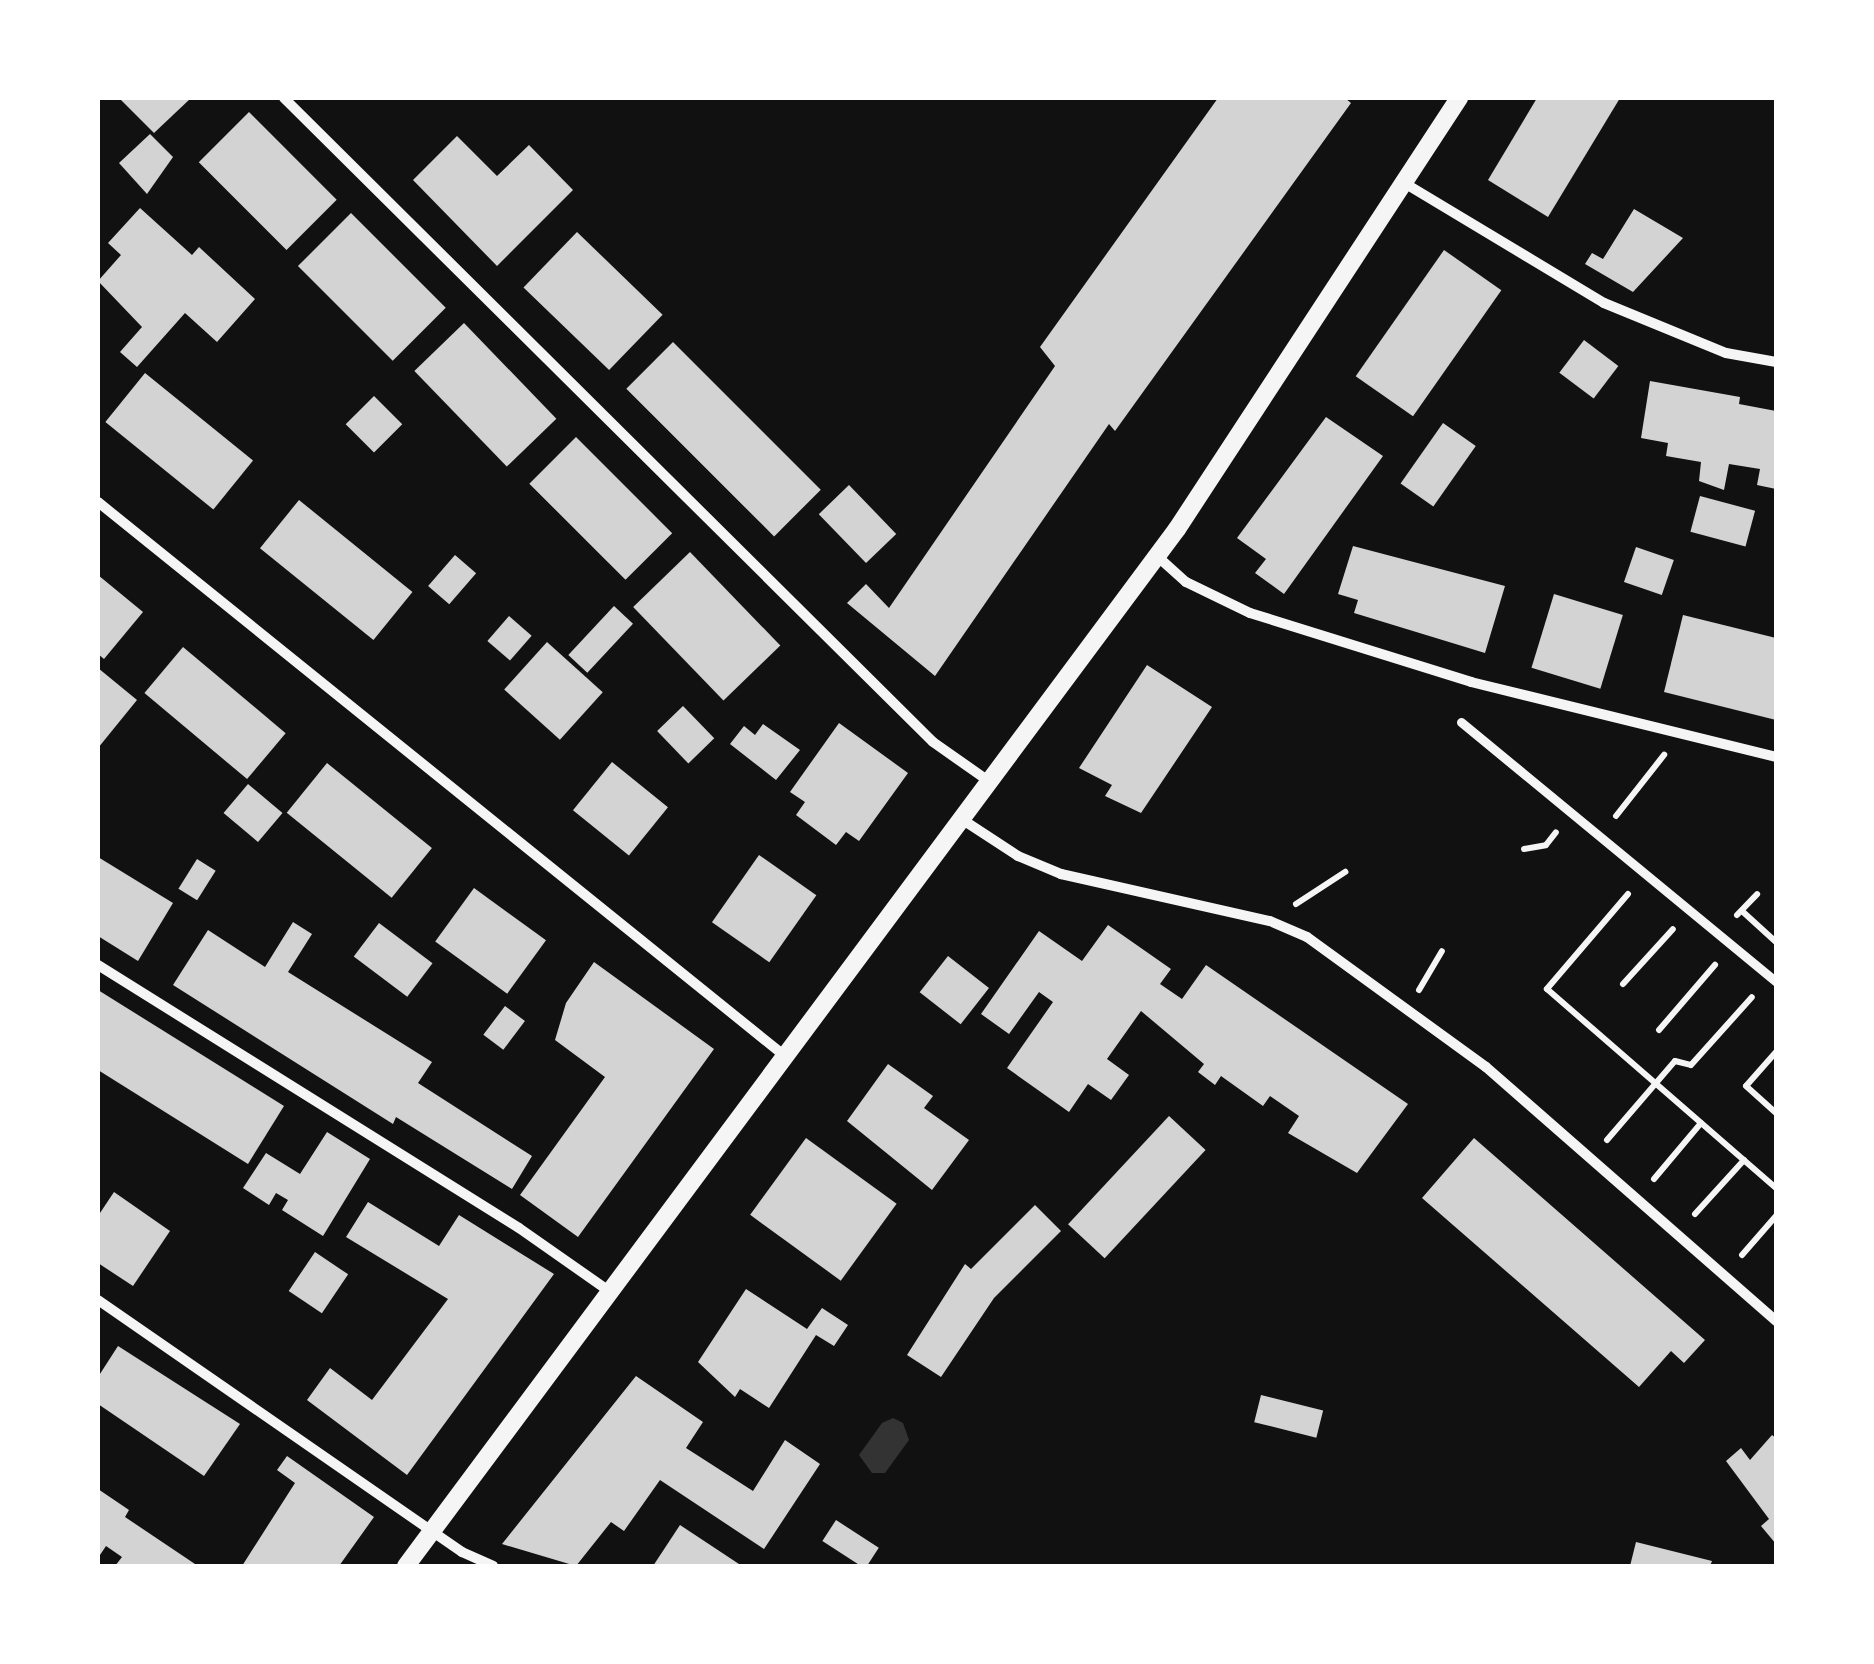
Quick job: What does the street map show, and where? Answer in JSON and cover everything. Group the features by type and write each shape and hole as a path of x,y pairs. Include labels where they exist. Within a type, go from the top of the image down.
{"street":[{"path":"284,98 932,742 990,783"},
{"path":"406,1566 1157,556 1406,184 1459,98"},
{"path":"1406,184 1604,303 1726,353 1776,362"},
{"path":"98,502 786,1057"},
{"path":"1157,556 1186,582 1250,614 1470,682 1776,757"},
{"path":"1462,722 1602,833 1773,980"},
{"path":"963,820 1062,874 1270,921 1307,937 1486,1067 1776,1322"},
{"path":"98,965 519,1228 609,1291"},
{"path":"98,1300 432,1531 494,1566"}],"path":[{"path":"1602,833 1680,735"},
{"path":"1270,921 1345,872"},
{"path":"1629,893 1546,989 1776,1188"},
{"path":"1623,984 1690,909"},
{"path":"1742,910 1776,942"},
{"path":"1659,1030 1732,945"},
{"path":"1410,1009 1442,950"},
{"path":"1606,1141 1675,1061 1691,1066 1773,980"},
{"path":"1776,1052 1746,1086 1776,1113"},
{"path":"1652,1181 1702,1123"},
{"path":"1693,1216 1744,1160"},
{"path":"1742,1255 1776,1216"}],"shaded area":[{"path":"893,1418 903,1423 909,1440 885,1473 872,1473 859,1455 882,1423"}],"building":[{"path":"119,98 191,98 154,133"},
{"path":"1218,98 1345,98 1351,103 1115,431 1109,424 935,676 847,603 866,584 889,608 1055,366 1040,347"},
{"path":"1537,98 1620,98 1548,217 1488,180"},
{"path":"249,112 337,200 286,250 199,162"},
{"path":"150,134 173,157 147,194 119,163"},
{"path":"457,136 497,176 529,145 573,190 497,266 413,180"},
{"path":"140,208 192,255 199,247 255,299 217,342 185,313 137,367 120,352 142,327 98,281 121,255 108,243"},
{"path":"1634,209 1683,238 1633,292 1585,264 1592,253 1603,259"},
{"path":"351,213 446,308 393,361 298,266"},
{"path":"577,232 663,315 609,370 524,287"},
{"path":"1444,250 1501,290 1413,416 1356,376"},
{"path":"464,323 556,419 507,467 414,371"},
{"path":"1584,340 1618,366 1594,399 1559,373"},
{"path":"673,342 821,490 774,536 626,389"},
{"path":"145,373 253,460 213,509 105,422"},
{"path":"1650,381 1740,397 1739,404 1776,411 1776,489 1757,485 1760,469 1729,464 1724,490 1699,481 1701,462 1666,456 1668,443 1641,438"},
{"path":"374,396 402,424 374,453 346,424"},
{"path":"1326,417 1383,456 1284,594 1255,573 1266,559 1237,538"},
{"path":"1443,423 1476,446 1433,507 1401,484"},
{"path":"576,437 672,533 625,580 529,484"},
{"path":"849,485 896,534 866,563 819,514"},
{"path":"1700,496 1755,511 1745,546 1690,532"},
{"path":"299,500 412,592 373,640 260,548"},
{"path":"1353,546 1505,586 1485,653 1354,613 1358,600 1338,594"},
{"path":"1636,547 1674,560 1662,595 1624,582"},
{"path":"690,552 780,646 723,700 633,607"},
{"path":"455,555 476,573 449,604 428,586"},
{"path":"98,575 143,612 104,659 98,654"},
{"path":"1554,594 1623,615 1600,689 1531,668"},
{"path":"614,606 633,624 587,673 568,655"},
{"path":"1683,615 1776,638 1776,720 1664,692"},
{"path":"509,616 532,636 510,661 487,641"},
{"path":"547,642 603,692 560,740 504,690"},
{"path":"183,647 286,733 247,779 144,693"},
{"path":"1147,665 1212,707 1141,813 1105,796 1112,785 1079,768"},
{"path":"98,668 137,700 98,748"},
{"path":"683,706 714,738 688,763 657,731"},
{"path":"839,723 908,773 859,841 846,832 836,845 796,815 805,802 790,792"},
{"path":"763,724 800,750 776,780 730,744 744,726 755,735"},
{"path":"612,762 668,807 629,855 573,810"},
{"path":"327,763 432,848 392,898 287,813"},
{"path":"248,784 282,813 258,842 224,813"},
{"path":"759,855 816,895 769,962 712,922"},
{"path":"98,857 173,903 138,961 98,936"},
{"path":"197,859 216,871 197,900 178,889"},
{"path":"474,888 546,940 507,994 435,941"},
{"path":"293,922 312,934 288,972 432,1062 418,1083 532,1156 512,1189 396,1117 393,1124 173,985 208,930 265,967"},
{"path":"379,923 433,963 407,997 354,957"},
{"path":"1108,925 1171,969 1160,984 1182,999 1206,965 1408,1104 1357,1173 1288,1133 1299,1116 1270,1096 1263,1106 1221,1076 1215,1085 1198,1072 1204,1064 1141,1011 1107,1059 1129,1075 1111,1100 1088,1084 1069,1112 1007,1068 1053,1002 1039,992 1009,1034 981,1014 1039,931 1082,961"},
{"path":"948,956 989,988 961,1024 920,992"},
{"path":"594,962 714,1049 578,1237 520,1195 605,1077 555,1040 566,1003"},
{"path":"98,990 284,1106 248,1164 98,1070"},
{"path":"505,1006 525,1021 503,1050 483,1035"},
{"path":"888,1064 933,1096 924,1108 969,1140 932,1190 847,1121"},
{"path":"1169,1116 1206,1150 1105,1258 1068,1224"},
{"path":"327,1132 370,1159 323,1236 282,1210 288,1200 276,1193 269,1205 243,1188 266,1153 300,1174"},
{"path":"806,1138 897,1204 841,1281 750,1215"},
{"path":"1474,1138 1705,1340 1684,1363 1671,1351 1639,1387 1422,1198"},
{"path":"114,1192 170,1231 133,1286 98,1263 98,1216"},
{"path":"368,1202 439,1246 459,1215 554,1274 407,1475 307,1400 330,1368 372,1400 448,1299 346,1237"},
{"path":"1035,1205 1061,1231 994,1298 941,1377 907,1355 965,1264 971,1269"},
{"path":"315,1252 348,1274 322,1313 289,1291"},
{"path":"746,1289 807,1329 822,1308 848,1325 834,1346 816,1335 769,1408 740,1389 735,1397 698,1362"},
{"path":"118,1346 240,1424 204,1476 98,1404 98,1377"},
{"path":"636,1376 703,1422 686,1448 753,1491 785,1440 820,1464 764,1549 660,1480 624,1531 611,1522 576,1566 502,1544"},
{"path":"1261,1395 1323,1410 1316,1438 1254,1422"},
{"path":"1772,1435 1776,1438 1776,1544 1761,1526 1769,1519 1726,1461 1741,1448 1750,1460"},
{"path":"287,1456 374,1517 339,1566 242,1566 295,1483 277,1470"},
{"path":"98,1489 129,1510 125,1517 198,1566 115,1566 122,1557 106,1546 98,1558"},
{"path":"836,1520 879,1548 867,1566 861,1566 822,1541"},
{"path":"680,1525 742,1566 653,1566"},
{"path":"1636,1542 1712,1561 1710,1566 1630,1566"}]}
